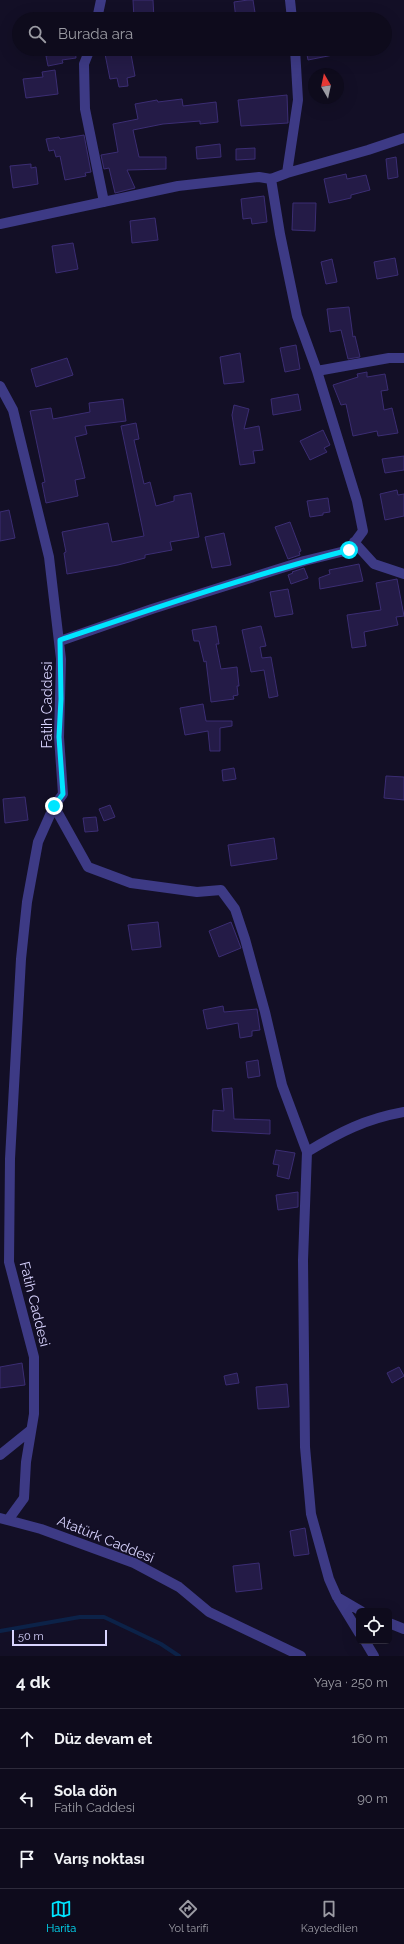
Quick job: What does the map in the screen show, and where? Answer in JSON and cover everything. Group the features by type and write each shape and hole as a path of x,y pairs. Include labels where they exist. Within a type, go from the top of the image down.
{"street":[{"path":"98,12 101,0"},
{"path":"290,0 291,12"},
{"path":"87,56 84,64 85,109 104,202"},
{"path":"287,173 298,100 295,56"},
{"path":"0,224 178,186 259,177 271,180 287,173 404,138"},
{"path":"60,640 160,606 304,561 349,550 363,531 358,501 317,371 297,316 280,234 271,180"},
{"path":"317,371 389,358 404,358"},
{"name":"Fatih Caddesi","path":"0,386 13,410 49,557 60,640 61,699 59,737 63,794 54,806 38,842 27,902 21,959 10,1159 9,1262 34,1357 34,1414 26,1462 24,1498 4,1519"},
{"path":"354,542 374,564 404,574"},
{"path":"54,806 88,866 131,882 197,892 221,890 235,909 245,939 265,1012 282,1085 307,1152 303,1260 305,1447 311,1514 329,1579 337,1597 356,1628"},
{"path":"307,1152 342,1130 383,1116 404,1112"},
{"path":"0,1455 31,1430"},
{"name":"Atatürk Caddesi","path":"4,1519 40,1529 134,1563 179,1587 209,1612 301,1656"},
{"path":"337,1597 356,1608"},
{"path":"392,1623 404,1629"},
{"path":"367,1644 374,1656"}],"building":[{"path":"133,0 153,0 154,12 134,12"},
{"path":"253,0 255,12 235,12 234,2"},
{"path":"46,56 76,56 76,58 62,60 63,63 48,66"},
{"path":"105,56 131,56 135,76 127,78 128,86 119,87 117,78 110,79"},
{"path":"307,56 328,56 308,60"},
{"path":"55,70 58,94 26,98 23,79 43,77 42,72"},
{"path":"287,95 288,123 241,126 238,100"},
{"path":"182,99 183,106 216,102 218,122 200,124 200,121 163,124 133,130 139,157 166,157 166,169 127,170 135,188 115,193 109,168 104,169 101,155 118,152 113,124 138,119 135,104 157,100 158,102"},
{"path":"84,135 91,172 85,173 86,176 65,180 60,156 56,157 54,150 49,151 46,139 59,137 60,139"},
{"path":"220,144 221,157 197,159 196,147"},
{"path":"255,148 255,159 236,160 236,149"},
{"path":"396,157 398,177 388,179 386,159"},
{"path":"31,164 31,168 36,167 38,184 13,188 10,166"},
{"path":"346,174 347,179 366,175 370,190 351,195 351,198 329,203 324,179"},
{"path":"264,196 267,222 252,224 251,218 243,219 241,199"},
{"path":"293,203 316,203 315,231 292,230"},
{"path":"155,218 158,240 132,243 130,221"},
{"path":"73,243 78,269 56,273 52,246"},
{"path":"395,258 398,275 377,279 374,262"},
{"path":"332,259 337,282 326,284 321,262"},
{"path":"349,307 353,337 355,336 360,357 348,359 341,330 330,332 327,309"},
{"path":"296,345 300,369 285,372 280,348"},
{"path":"240,353 244,382 224,384 220,357"},
{"path":"67,358 73,375 36,387 31,369"},
{"path":"367,372 367,377 385,374 388,390 381,391 384,410 392,408 398,433 378,436 377,431 353,436 346,404 341,405 333,385 358,377 357,374"},
{"path":"298,394 301,410 273,415 271,399"},
{"path":"123,399 126,421 85,426 87,434 75,437 85,478 75,480 78,496 46,503 42,483 45,482 30,411 51,408 53,419 90,412 89,403"},
{"path":"234,405 249,409 244,429 259,426 263,450 253,451 255,463 240,465 232,415"},
{"path":"136,423 139,439 134,440 144,484 150,482 156,506 174,501 174,496 191,493 199,537 170,542 172,550 145,555 145,558 118,565 67,574 64,553 66,552 62,532 108,523 112,542 144,536 121,426"},
{"path":"323,430 330,445 324,448 327,452 310,460 300,441"},
{"path":"404,456 404,470 385,473 382,459"},
{"path":"397,490 398,495 404,494 404,516 385,520 380,494"},
{"path":"328,498 330,512 323,513 323,515 310,517 307,501"},
{"path":"9,510 15,538 0,541 0,512"},
{"path":"290,522 301,551 299,552 300,555 288,559 275,527"},
{"path":"224,533 231,565 212,568 205,537"},
{"path":"359,564 363,581 320,589 319,578 330,574 329,570"},
{"path":"304,568 308,578 291,584 288,575"},
{"path":"397,579 404,616 396,617 398,625 364,632 366,646 352,648 347,615 381,610 376,583"},
{"path":"288,589 293,614 275,617 270,592"},
{"path":"216,626 219,644 216,644 221,669 237,667 239,686 237,686 238,695 233,696 234,699 211,702 206,661 204,662 199,641 194,641 192,630"},
{"path":"261,626 266,646 260,647 262,658 271,657 278,696 269,698 264,670 251,672 242,630"},
{"path":"203,704 206,721 232,721 232,726 220,728 220,751 210,751 208,731 185,735 180,708"},
{"path":"234,768 236,779 223,781 222,770"},
{"path":"386,776 404,777 404,800 384,798"},
{"path":"25,797 28,820 5,823 3,799"},
{"path":"110,805 115,817 104,821 99,809"},
{"path":"96,817 98,831 85,832 83,818"},
{"path":"274,838 277,859 231,866 228,845"},
{"path":"158,922 161,947 132,950 128,925"},
{"path":"231,922 241,948 219,957 209,931"},
{"path":"223,1006 224,1012 257,1009 260,1030 252,1031 252,1036 240,1038 238,1023 207,1029 203,1010"},
{"path":"258,1060 260,1076 248,1078 246,1062"},
{"path":"232,1088 234,1119 270,1120 270,1134 212,1131 213,1110 224,1111 222,1089"},
{"path":"276,1150 295,1153 289,1179 277,1176 279,1165 273,1164"},
{"path":"298,1192 298,1207 278,1210 276,1195"},
{"path":"22,1363 25,1385 0,1388 0,1367"},
{"path":"399,1367 404,1376 392,1383 387,1373"},
{"path":"237,1373 239,1383 226,1385 224,1376"},
{"path":"287,1384 289,1407 258,1409 256,1387"},
{"path":"305,1528 309,1554 294,1556 290,1531"},
{"path":"259,1563 262,1589 236,1592 233,1566"}],"waterway":[{"path":"0,1631 80,1617 104,1617 161,1644 179,1656"}],"route":[{"path":"54,806 63,794 59,737 61,699 60,640 304,561 349,550"}]}
